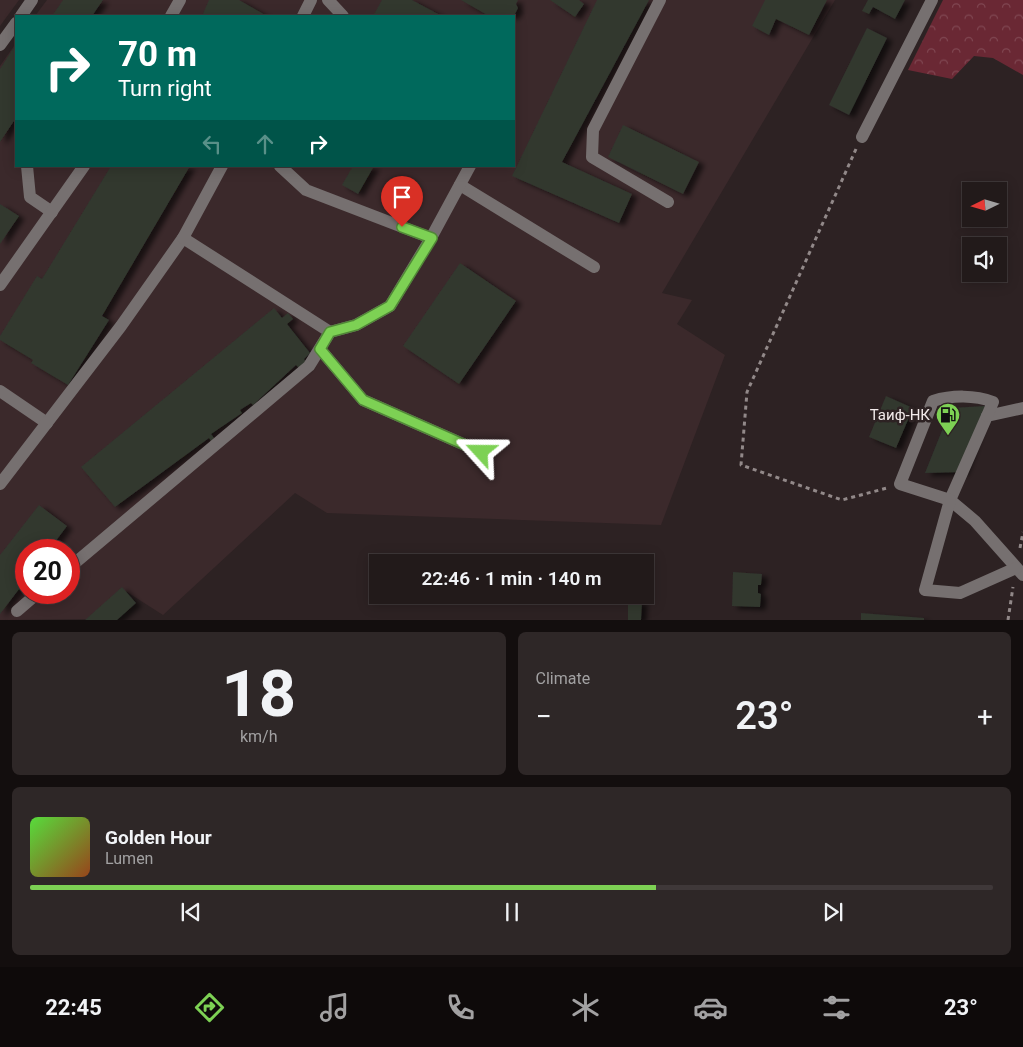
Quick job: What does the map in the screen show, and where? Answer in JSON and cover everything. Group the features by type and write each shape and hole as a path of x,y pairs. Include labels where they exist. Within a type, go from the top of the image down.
{"street":[{"path":"22,15 32,0"},
{"path":"172,15 180,0"},
{"path":"304,15 312,0"},
{"path":"328,0 342,15"},
{"path":"660,0 593,130 592,157 668,202"},
{"path":"862,137 932,0"},
{"path":"0,45 15,23"},
{"path":"27,167 30,197 52,212"},
{"path":"0,285 83,167"},
{"path":"0,484 121,326 183,238 221,167"},
{"path":"281,167 306,190 432,238"},
{"path":"80,559 310,366 330,332 356,325 390,306 432,238 469,167"},
{"path":"460,185 594,268"},
{"path":"183,238 330,332"},
{"path":"320,349 363,400 481,452"},
{"path":"0,391 47,423"},
{"path":"987,416 950,500 924,590 960,593 1019,572 975,521 950,500 900,484 933,401 947,397 983,398 993,402 987,416"},
{"path":"987,416 1023,408"},
{"path":"17,611 25,604"}],"path":[{"path":"862,137 747,392 741,465 842,500 900,484"}],"shaded area":[{"path":"0,0 19,0 0,26"},
{"path":"47,0 835,0 662,293 692,300 677,324 725,355 661,525 327,513 295,493 163,615 127,592 94,619 0,620 0,66 15,44 15,167 515,167 515,15 36,15"}],"green space":[{"path":"943,0 1023,0 1023,75 993,58 974,56 952,79 908,70"}],"building":[{"path":"63,0 103,0 93,15 53,15"},
{"path":"209,0 239,0 265,15 202,15"},
{"path":"382,0 412,0 440,15 374,15"},
{"path":"461,0 518,0 516,4 518,8 514,15 487,15"},
{"path":"550,0 579,0 584,4 575,17"},
{"path":"597,0 649,0 562,162 632,194 619,223 512,176"},
{"path":"765,0 827,0 809,35 776,19 769,35 752,26"},
{"path":"868,0 905,0 895,19 873,7 869,14 862,11"},
{"path":"867,28 887,38 849,115 829,105"},
{"path":"15,46 15,120 0,142 0,69"},
{"path":"623,125 699,162 683,194 608,157"},
{"path":"110,167 189,167 102,316 109,320 68,385 31,363 33,360 0,340 0,336 37,276 42,279"},
{"path":"352,167 373,167 358,194 342,185"},
{"path":"0,204 19,216 0,244"},
{"path":"460,263 516,301 459,384 403,346"},
{"path":"274,308 282,318 288,313 293,319 287,324 310,353 304,359 307,364 301,370 296,365 253,405 251,403 240,410 242,413 211,434 214,438 211,441 209,438 115,507 81,467"},
{"path":"886,396 913,408 896,448 869,437"},
{"path":"985,406 963,472 925,473 951,408"},
{"path":"39,505 67,526 57,539 15,539 15,594 0,614 0,555"},
{"path":"733,572 762,574 761,585 758,585 758,593 761,594 760,607 732,606"},
{"path":"122,587 136,603 117,620 85,620"},
{"path":"628,604 642,604 641,620 628,620"},
{"path":"861,613 924,618 924,620 861,620"}],"place":[{"name":"Таиф-НК","path":"948,436"}],"route":[{"path":"402,227 432,238 390,306 356,325 330,332 320,349 363,400 481,452"}]}
